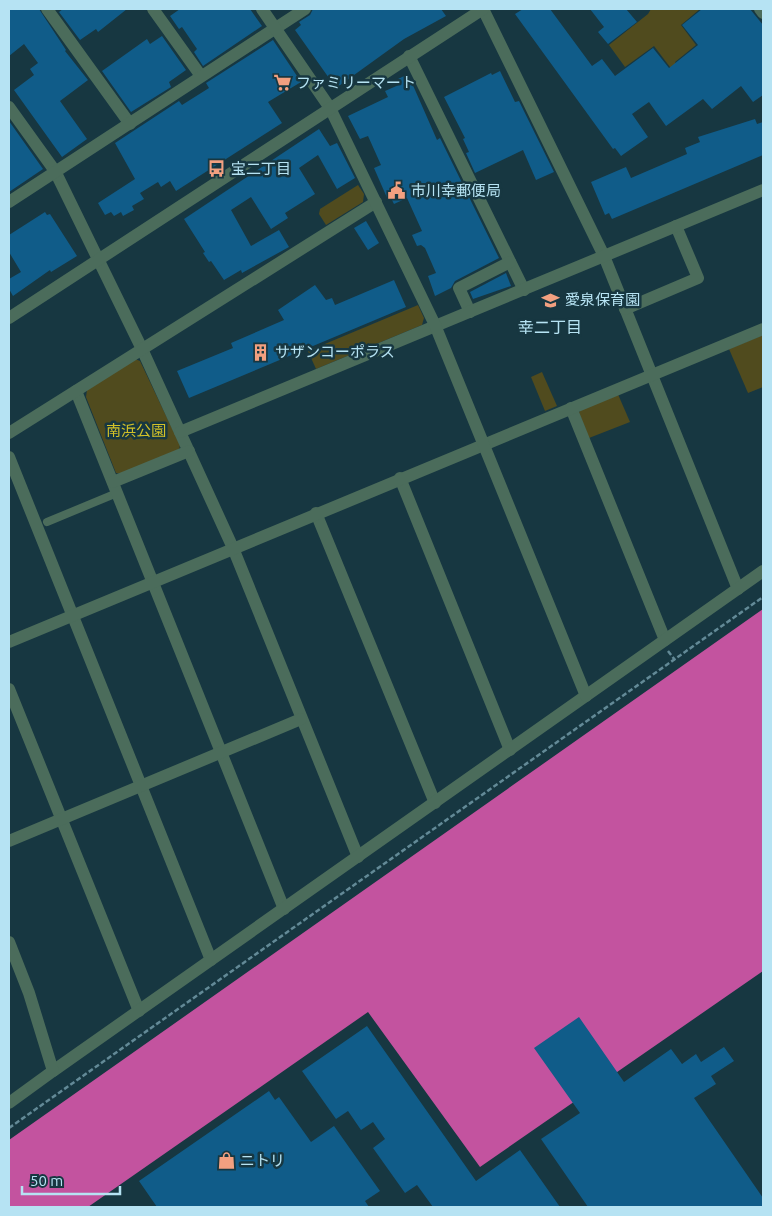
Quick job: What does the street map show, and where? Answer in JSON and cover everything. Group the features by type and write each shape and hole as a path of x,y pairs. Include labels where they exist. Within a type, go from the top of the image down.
{"street":[{"path":"47,9 130,124"},
{"path":"154,9 201,76"},
{"path":"262,9 330,108 435,325 586,696"},
{"path":"9,202 305,9"},
{"path":"9,318 483,9 604,256 738,589"},
{"path":"760,9 763,13"},
{"path":"409,56 524,290"},
{"path":"9,107 55,171 100,259 142,349 232,548 358,857"},
{"path":"180,432 763,190"},
{"path":"9,433 376,202"},
{"path":"625,309 698,278 676,226"},
{"path":"470,312 459,288 510,262"},
{"path":"9,642 316,512 763,329"},
{"path":"76,391 284,909"},
{"path":"571,408 665,640"},
{"path":"115,488 188,451"},
{"path":"9,457 211,960"},
{"path":"400,478 510,750"},
{"path":"316,512 435,803"},
{"path":"9,1103 763,571"},
{"path":"9,689 139,1011"},
{"path":"9,841 302,718"},
{"path":"9,942 29,993 53,1071"}],"lane":[{"path":"47,522 115,488"}],"path":[{"path":"9,1128 763,597"}],"green space":[{"path":"651,9 700,9 681,25 696,45 675,62 678,67 673,71 654,46 625,67 609,45 648,14"},
{"path":"358,185 364,194 363,202 326,225 319,214 320,209"},
{"path":"418,305 424,318 422,325 316,369 308,351"},
{"path":"763,335 763,387 748,393 729,349"},
{"name":"南浜公園","path":"135,359 140,361 180,445 179,450 122,474 116,473 86,397 87,390"},
{"path":"542,372 557,406 545,411 531,377"},
{"path":"617,392 630,422 589,438 579,413 581,407"}],"shaded area":[{"path":"763,609 763,971 480,1167 368,1012 88,1207 9,1207 9,1140"}],"building":[{"path":"9,9 39,9 65,51 88,80 60,101 87,139 62,157 14,90 34,75 30,69 38,63 24,44 9,56"},
{"path":"63,9 127,9 98,32 96,29 80,40 59,12"},
{"path":"180,9 250,9 262,26 203,66 194,52 197,49 182,27 179,29 170,16"},
{"path":"313,9 441,9 446,16 404,39 336,88 295,30 301,25 299,22 310,15"},
{"path":"523,9 550,9 592,66 602,59 615,76 653,48 669,68 698,45 682,25 702,9 750,9 763,25 763,95 753,102 741,86 712,109 703,99 666,126 649,102 632,114 648,137 621,156 615,148 613,149 515,14"},
{"path":"590,9 626,9 637,22 608,44 598,32 604,27"},
{"path":"162,36 186,70 169,82 171,87 131,112 102,71 147,39 150,44"},
{"path":"273,40 301,82 268,102 282,123 176,191 170,181 161,187 158,182 140,193 144,199 132,206 134,210 123,216 121,212 114,216 111,212 105,215 98,203 135,179 115,143 179,101 182,105 209,88 206,83"},
{"path":"500,71 515,102 519,101 554,172 536,180 523,150 475,173 466,153 469,152 463,139 465,138 444,97 491,73 492,75"},
{"path":"408,74 437,140 440,138 499,258 455,281 451,288 435,296 428,276 436,273 425,248 421,245 417,246 412,235 422,231 407,198 394,204 391,198 388,200 374,168 381,165 368,136 360,139 348,116 388,97 385,91 401,84 398,79"},
{"path":"755,119 757,124 763,122 763,155 612,219 609,213 605,215 591,182 626,167 631,178 687,154 685,148 700,142 698,137"},
{"path":"9,121 43,169 9,192"},
{"path":"319,129 330,146 337,143 355,178 337,189 318,155 299,168 315,194 285,213 288,218 271,229 251,197 231,210 251,246 279,230 289,247 242,273 241,270 224,280 203,253 205,252 184,219"},
{"path":"45,212 47,215 50,214 77,256 51,272 50,270 13,296 9,289 9,279 21,272 9,252 9,235"},
{"path":"366,221 379,243 368,250 354,228"},
{"path":"506,273 511,286 473,299 470,292"},
{"name":"サザンコーポラス","path":"394,280 406,307 189,398 177,371 233,348 231,343 284,320 278,310 315,285 326,300 332,298 335,305"},
{"path":"579,1017 624,1082 671,1049 682,1064 696,1054 701,1062 724,1047 734,1061 711,1076 716,1084 694,1098 763,1198 763,1207 588,1207 541,1139 580,1113 534,1048"},
{"path":"367,1026 476,1181 520,1150 560,1207 433,1207 417,1185 405,1193 373,1148 385,1139 373,1122 361,1130 348,1111 336,1119 302,1071"},
{"path":"269,1091 275,1100 279,1097 311,1142 334,1126 380,1191 365,1201 369,1207 157,1207 139,1181"}],"place":[{"name":"ファミリーマート","path":"282,83"},
{"name":"宝二丁目","path":"217,169"},
{"name":"市川幸郵便局","path":"397,191"},
{"name":"愛泉保育園","path":"551,300"},
{"name":"サザンコーポラス","path":"261,352"},
{"name":"ニトリ","path":"226,1161"}],"district":[{"name":"幸二丁目","path":"550,327"}]}
